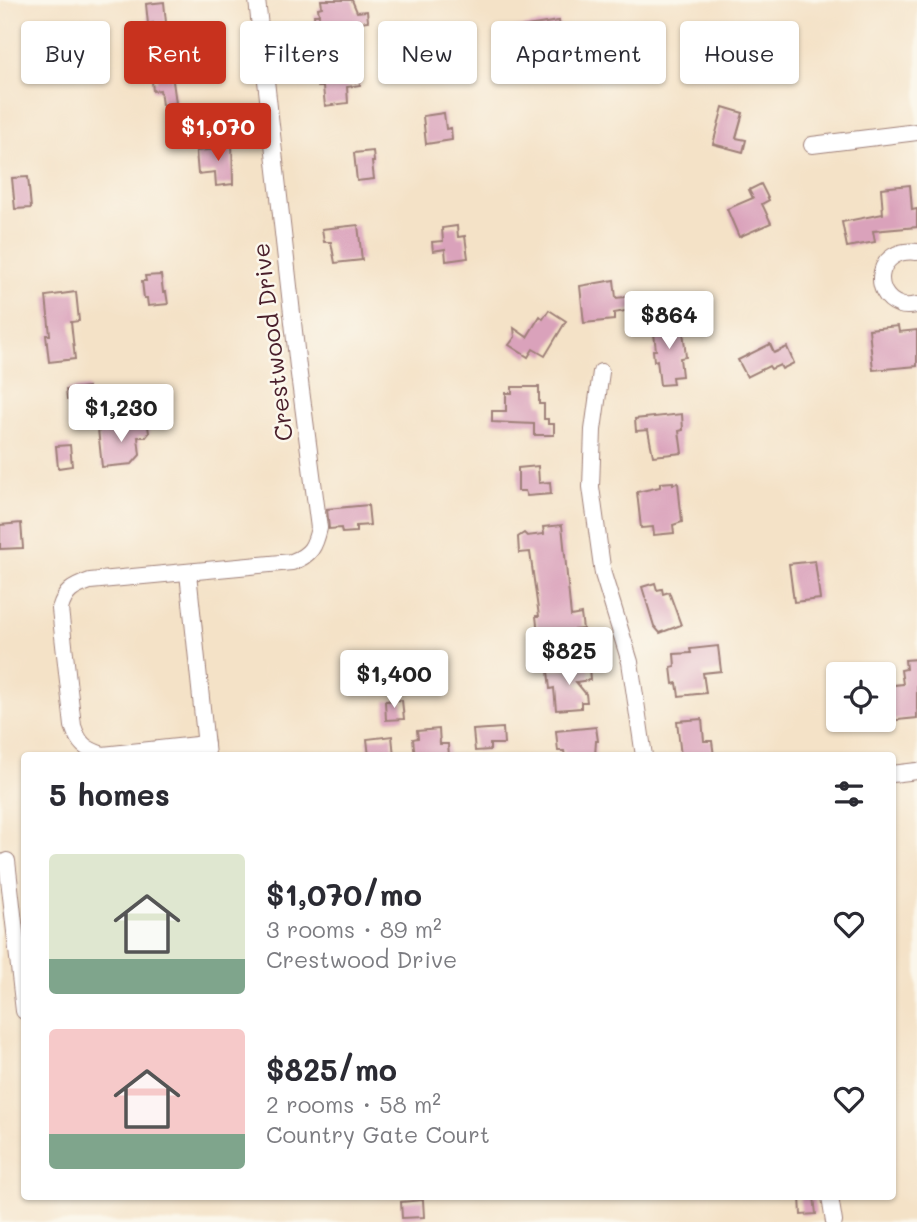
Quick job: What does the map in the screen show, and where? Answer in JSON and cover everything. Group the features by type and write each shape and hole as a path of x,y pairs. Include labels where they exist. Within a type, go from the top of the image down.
{"street":[{"name":"Crestwood Drive","path":"188,573 307,557 316,544 319,527 298,367 257,0"},
{"path":"812,145 917,132"},
{"path":"917,252 892,255 882,268 881,284 889,299 902,306 917,305"},
{"path":"601,372 593,430 591,487 603,574 630,662 643,752"},
{"path":"93,752 79,742 73,726 60,609 64,594 75,586 90,581 188,573 206,750 165,752"},
{"path":"896,774 917,771"},
{"path":"4,861 21,989"},
{"path":"830,1200 834,1222"}],"building":[{"path":"321,0 352,0 357,12 367,11 368,21 314,21 314,15 319,15 318,8 322,7"},
{"path":"164,2 166,21 148,21 146,4"},
{"path":"152,84 173,84 176,103 162,105 160,90 153,91"},
{"path":"318,84 360,85 347,87 348,103 325,106 323,87 318,87"},
{"path":"723,107 743,113 736,138 746,140 743,152 713,144"},
{"path":"444,113 446,129 451,128 452,140 426,144 423,116"},
{"path":"232,139 233,184 216,186 215,172 198,174 196,151 219,149 219,140"},
{"path":"373,151 374,179 357,181 354,153"},
{"path":"28,177 31,208 15,209 12,178"},
{"path":"761,184 769,200 762,204 771,223 739,237 727,209 753,198 749,190"},
{"path":"910,185 912,210 917,209 917,227 873,231 875,242 847,247 842,222 883,214 881,188"},
{"path":"358,225 362,260 335,263 331,242 324,242 322,229"},
{"path":"457,226 458,237 465,236 468,258 446,261 445,249 433,251 432,242 443,241 442,228"},
{"path":"161,275 168,304 148,306 142,281 146,281 145,276"},
{"path":"614,280 616,298 635,296 636,309 614,313 614,320 584,323 580,286"},
{"path":"76,292 79,321 71,322 75,359 49,362 46,335 50,335 46,296"},
{"path":"549,310 566,321 545,356 533,349 528,357 509,345 515,337 514,328 527,337 540,316 543,319"},
{"path":"682,322 686,357 680,358 682,376 672,377 673,384 660,385 657,360 654,361 653,350 656,350 653,325"},
{"path":"898,326 899,332 917,330 917,366 873,370 869,329"},
{"path":"770,344 774,353 787,347 794,363 782,369 780,365 771,369 769,366 747,377 738,360"},
{"path":"88,387 89,398 67,400 66,390"},
{"path":"512,387 539,387 539,404 544,404 544,419 548,419 548,424 554,424 554,435 534,435 534,424 492,422 492,411 506,411 506,393 512,393"},
{"path":"682,414 683,430 679,431 682,453 653,456 648,430 636,431 635,419"},
{"path":"145,424 149,433 146,437 138,437 140,455 132,464 102,467 98,429"},
{"path":"70,445 72,466 58,468 56,446"},
{"path":"538,466 539,483 550,482 551,494 527,496 525,491 518,491 518,468"},
{"path":"660,483 678,483 682,522 673,525 674,533 654,535 653,527 641,528 637,492 660,487"},
{"path":"368,505 370,525 356,526 356,532 342,533 341,528 329,529 327,509"},
{"path":"21,523 23,548 0,549 0,525"},
{"path":"562,525 571,616 581,614 583,629 538,634 536,616 539,616 530,552 519,553 518,537 524,533 527,536 544,534 543,527"},
{"path":"815,561 820,599 794,602 789,564"},
{"path":"655,583 657,590 662,589 663,594 669,592 681,625 660,633 654,626 642,587"},
{"path":"718,646 721,671 703,673 706,693 679,696 677,683 673,684 671,667 675,666 674,654"},
{"path":"917,659 917,718 896,720 896,685 903,684 901,670 906,669 905,660"},
{"path":"589,667 590,680 576,682 586,694 587,702 581,702 581,708 556,710 554,688 550,689 548,671"},
{"path":"402,700 404,719 386,720 385,701"},
{"path":"702,719 704,741 712,741 713,752 681,752 677,721"},
{"path":"596,727 598,741 595,752 558,751 556,731"},
{"path":"503,728 504,744 490,744 490,750 475,751 473,730"},
{"path":"439,729 440,744 448,744 449,752 415,752 413,739 418,738 417,731"},
{"path":"392,736 394,752 369,752 367,739"},
{"path":"423,1200 424,1217 402,1218 401,1202"},
{"path":"800,1200 814,1200 816,1214 801,1215"}]}
